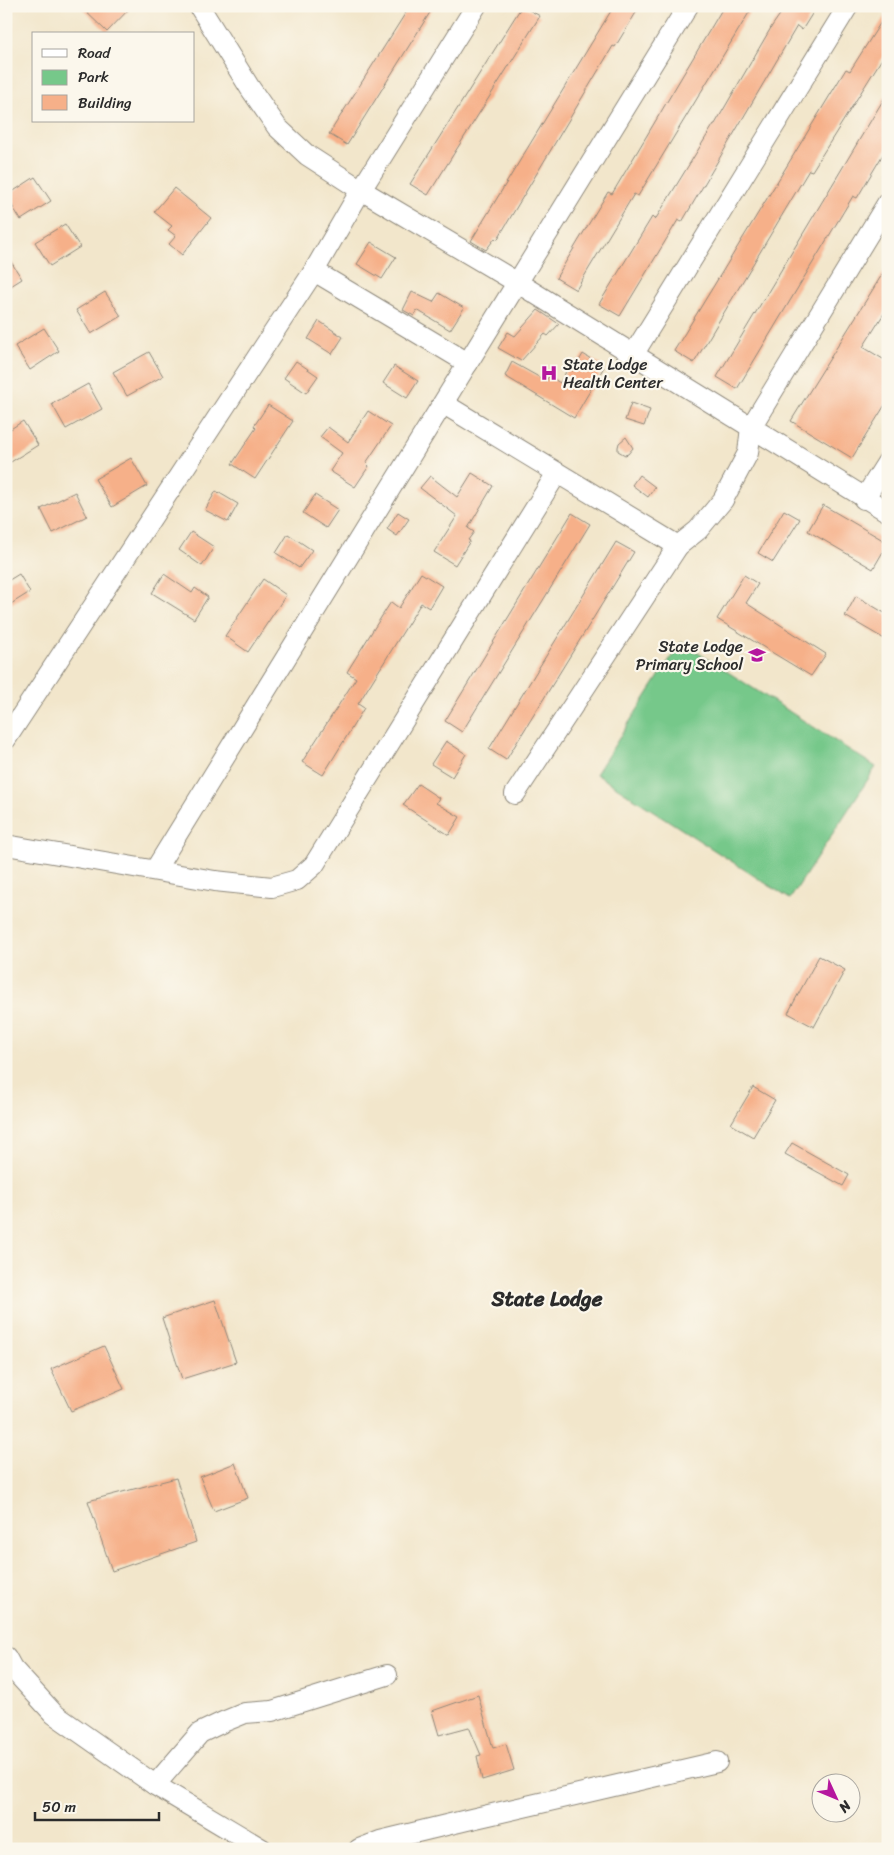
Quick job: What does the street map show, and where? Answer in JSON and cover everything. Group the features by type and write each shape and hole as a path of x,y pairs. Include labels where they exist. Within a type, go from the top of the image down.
{"street":[{"path":"199,6 250,88 277,127 307,155 361,190 518,282 888,512"},
{"path":"6,739 314,271 361,190 476,6"},
{"path":"155,870 688,6"},
{"path":"633,355 848,6"},
{"path":"515,794 678,546 698,530 723,500 748,453 751,427 888,202"},
{"path":"314,271 468,363"},
{"path":"444,404 678,546"},
{"path":"864,498 888,461"},
{"path":"6,845 215,881 272,887 297,880 314,865 557,473"},
{"path":"7,1661 54,1714 154,1785 262,1849"},
{"path":"154,1785 181,1752 200,1733 245,1713 272,1711 386,1674"},
{"path":"359,1849 476,1818 718,1762"}],"green space":[{"path":"681,642 876,767 790,899 596,774"}],"building":[{"path":"80,6 132,6 107,32"},
{"path":"410,6 434,6 347,145 329,134"},
{"path":"522,6 540,16 428,195 410,184"},
{"path":"614,6 640,6 615,47 613,46 497,240 495,238 486,250 471,241"},
{"path":"724,6 753,6 638,196 634,194 576,290 556,278 608,192 612,194"},
{"path":"786,6 817,6 802,30 797,26 682,222 678,220 620,316 599,304 652,217 655,220"},
{"path":"888,11 888,49 812,171 809,170 694,363 674,351 846,69 850,71"},
{"path":"888,92 888,146 857,198 853,196 737,389 717,377"},
{"path":"35,177 51,201 21,220 6,196"},
{"path":"174,188 211,218 182,255 169,244 176,236 168,230 172,226 154,212"},
{"path":"65,224 80,247 50,266 35,242"},
{"path":"371,242 396,257 382,279 357,264"},
{"path":"6,254 22,279 6,289"},
{"path":"888,265 888,307 863,347 888,362 888,400 852,458 791,421"},
{"path":"105,292 121,316 91,334 76,310"},
{"path":"412,292 433,302 439,293 464,308 450,330 417,310 414,316 403,310"},
{"path":"538,310 559,324 548,336 545,334 521,361 498,348 508,332 515,336"},
{"path":"319,321 343,337 332,354 308,339"},
{"path":"44,328 59,351 30,370 15,346"},
{"path":"149,352 163,376 127,396 113,372"},
{"path":"583,354 604,367 574,418 505,376 512,362 546,381 549,376 560,383 568,368 573,371"},
{"path":"296,361 318,376 306,393 284,378"},
{"path":"394,366 418,381 407,398 383,383"},
{"path":"88,384 102,409 66,429 52,404"},
{"path":"631,403 650,410 644,426 625,420"},
{"path":"268,405 293,421 255,479 232,464 256,428 254,426"},
{"path":"368,411 391,426 366,463 369,466 355,487 330,471 342,453 320,437 328,427 348,442"},
{"path":"23,421 38,445 6,465 6,432"},
{"path":"626,437 633,448 625,455 618,451 618,447 619,443"},
{"path":"131,458 147,486 112,507 95,479"},
{"path":"472,473 493,486 468,528 474,532 455,565 434,552 457,516 420,488 430,476 457,497"},
{"path":"639,475 655,487 648,497 632,485"},
{"path":"216,491 238,504 228,522 205,510"},
{"path":"75,492 87,516 53,533 41,509"},
{"path":"315,495 338,510 326,528 303,513"},
{"path":"823,505 888,543 873,569 808,531"},
{"path":"784,510 800,519 773,562 758,553"},
{"path":"398,512 409,519 397,536 387,529"},
{"path":"572,513 590,524 462,732 445,721"},
{"path":"191,532 214,547 202,566 179,550"},
{"path":"288,534 312,550 299,568 276,553"},
{"path":"616,542 634,552 506,760 489,749"},
{"path":"421,573 442,586 429,608 421,603 358,704 364,708 323,775 302,762 356,678 347,672 373,630 391,602 399,608"},
{"path":"19,574 30,592 6,607 6,582"},
{"path":"164,574 192,593 195,588 208,597 194,619 152,593"},
{"path":"744,575 758,584 746,603 826,654 811,676 717,619"},
{"path":"263,579 286,595 248,652 225,636"},
{"path":"856,596 888,615 888,641 845,616"},
{"path":"446,741 466,754 452,777 431,764"},
{"path":"418,784 439,798 436,803 460,817 449,835 403,805"},
{"path":"819,956 845,970 814,1027 788,1013"},
{"path":"753,1087 775,1100 753,1137 731,1124"},
{"path":"792,1143 849,1175 843,1186 785,1154"},
{"path":"215,1300 236,1362 182,1379 162,1318"},
{"path":"104,1346 124,1389 71,1411 51,1369"},
{"path":"235,1463 248,1498 214,1511 200,1477"},
{"path":"176,1478 196,1542 112,1571 88,1501"},
{"path":"478,1695 493,1748 506,1744 514,1770 482,1780 477,1756 481,1755 469,1727 439,1735 432,1711"}],"place":[{"name":"State Lodge Health Center","path":"549,373"},
{"name":"State Lodge Primary School","path":"757,655"}],"district":[{"name":"State Lodge","path":"547,1299"}]}
